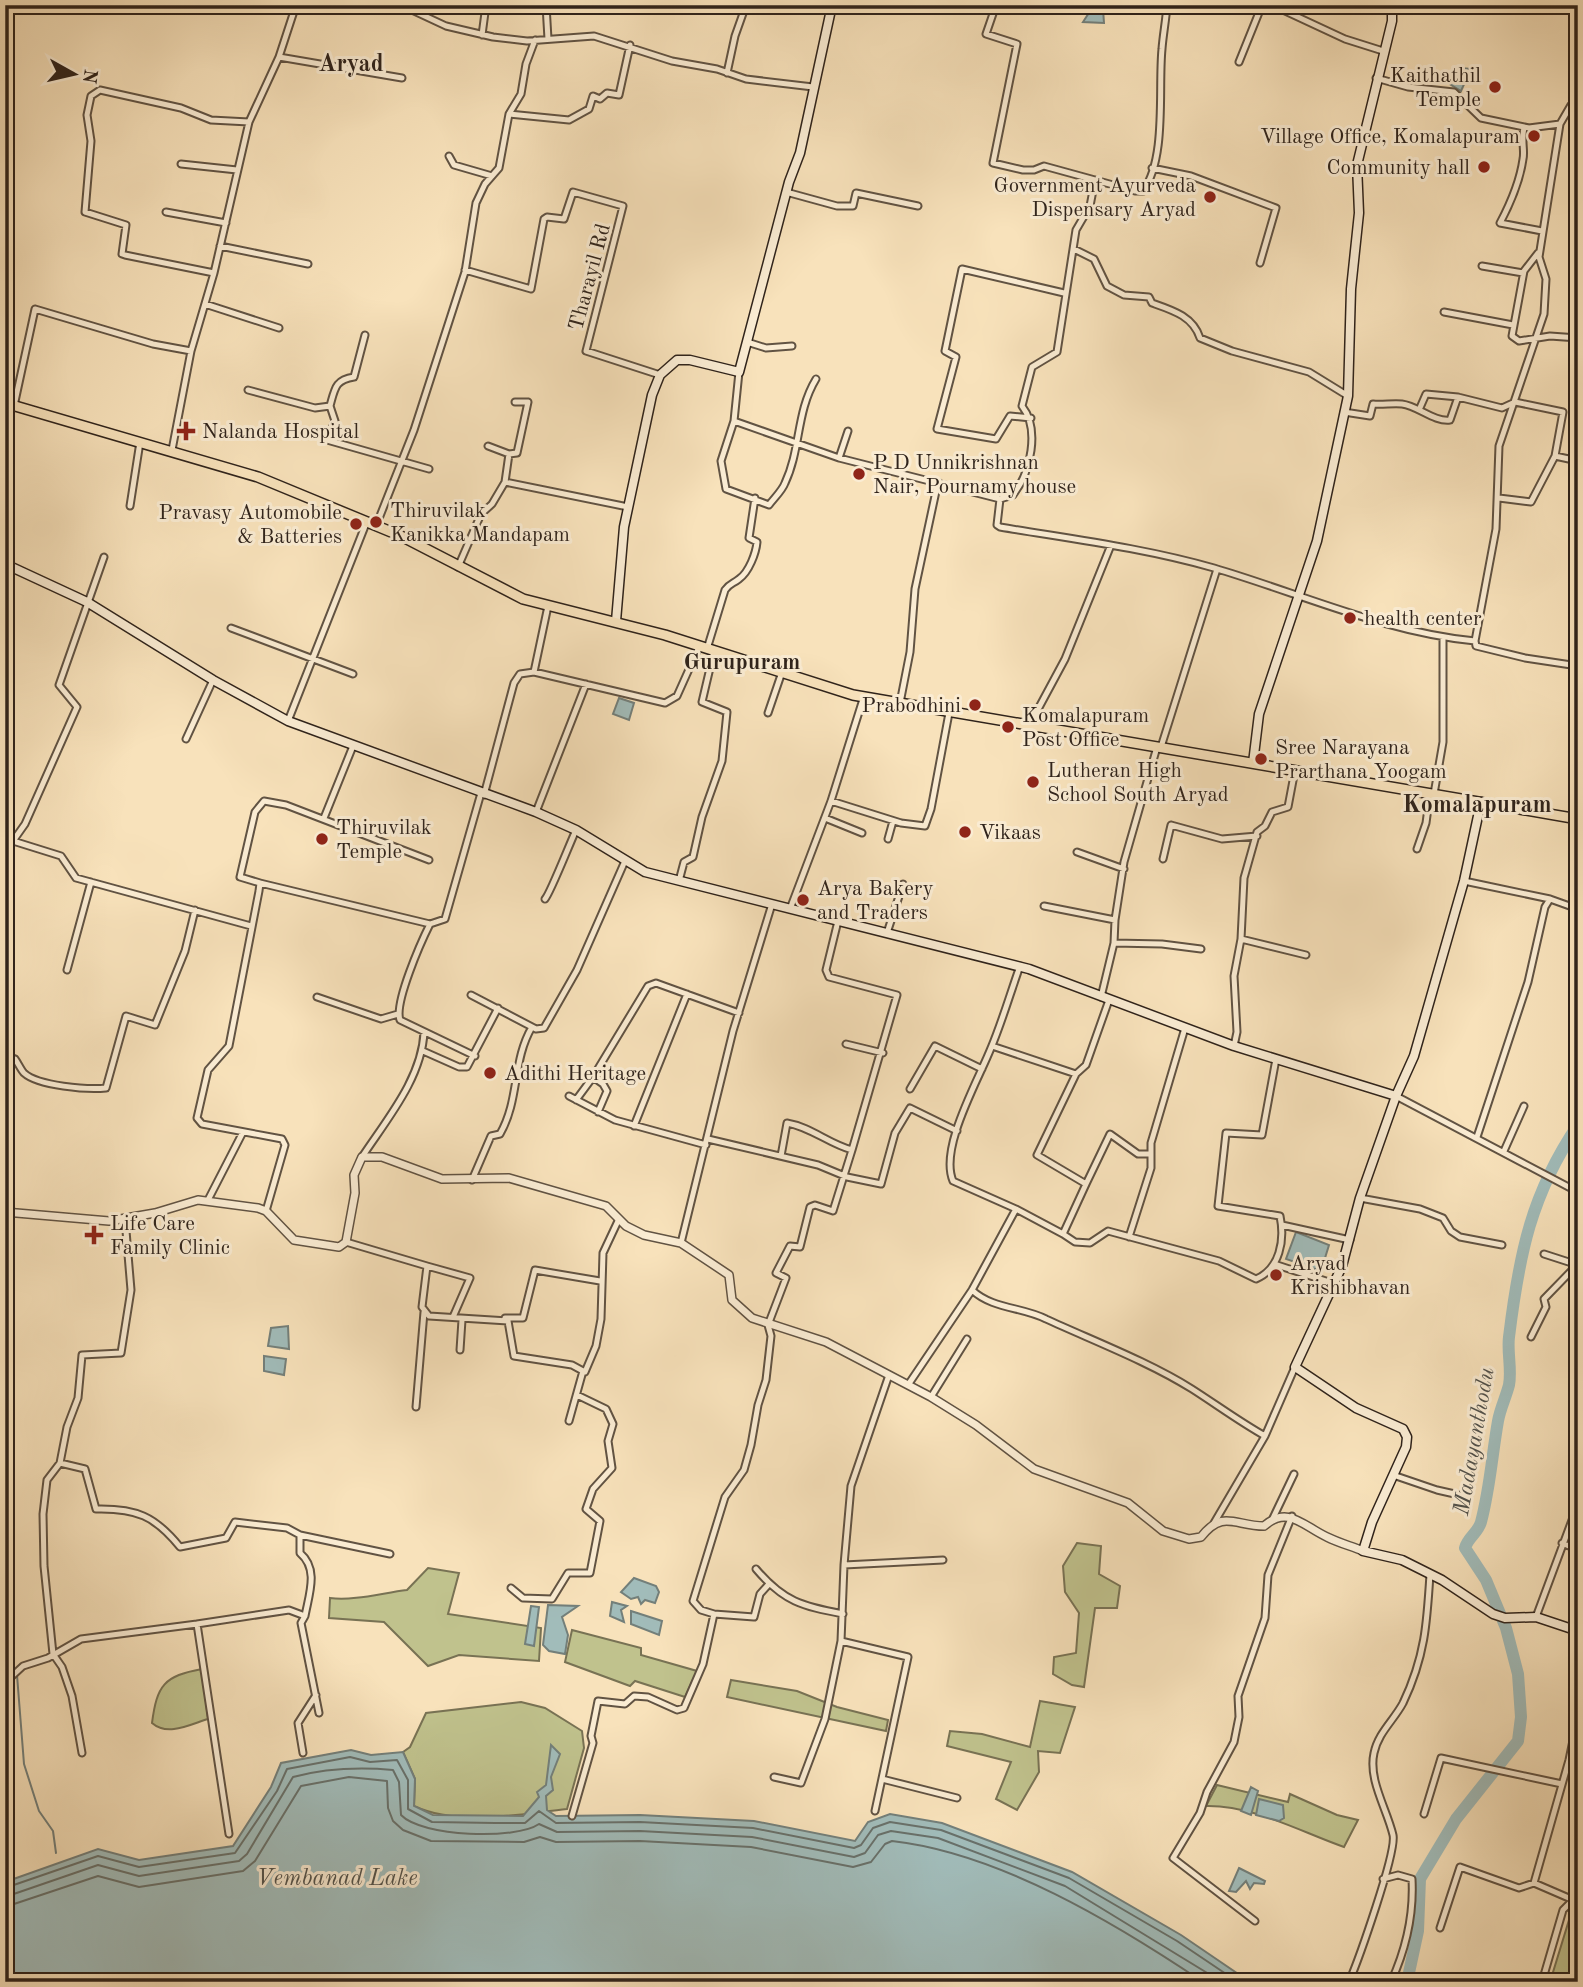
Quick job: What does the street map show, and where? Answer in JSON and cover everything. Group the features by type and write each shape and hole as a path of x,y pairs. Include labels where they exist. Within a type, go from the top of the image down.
{"main road":[{"path":"616,621 628,507 646,418 660,375 677,360 740,372 786,192 800,153 832,5"},
{"path":"1253,763 1259,714 1317,541 1348,396 1351,289 1359,213 1357,165 1392,21 1392,5"},
{"path":"10,404 258,477 366,521 497,588 548,606 616,621 864,696 949,713 1578,819"},
{"path":"5,564 87,602 213,680 288,722 536,812 576,830 645,872 1020,967 1234,1046 1396,1096"},
{"path":"1481,802 1464,881 1414,1056 1396,1096 1360,1198 1350,1240 1335,1284 1295,1367 1356,1408 1403,1429 1407,1437 1406,1447 1372,1522 1363,1551 1402,1560 1430,1574 1493,1614 1505,1618 1536,1617 1578,1631"}],"street":[{"path":"172,450 191,351 214,273 249,122 279,57 296,5"},
{"path":"401,5 446,26 482,35 535,40 594,36 672,61 746,79 813,87"},
{"path":"482,35 486,5"},
{"path":"546,5 548,39"},
{"path":"727,73 735,36 746,5"},
{"path":"996,5 986,34 1017,44 993,163 1023,170 1044,166 1143,191 1152,168 1159,132 1167,5"},
{"path":"1239,62 1262,5"},
{"path":"1272,5 1345,40 1383,51"},
{"path":"376,526 414,430 465,270 476,203 499,168 509,114 521,94 526,64 535,40"},
{"path":"509,114 569,120 589,109 593,96 600,99 607,93 619,94 630,46"},
{"path":"279,57 402,78"},
{"path":"1376,78 1408,87 1454,92 1481,118 1524,127 1546,128 1560,124"},
{"path":"214,273 122,254 126,225 85,212 84,196 91,141 88,115 91,96 100,90 181,108 211,120 249,122"},
{"path":"1578,104 1571,105 1560,124 1539,252 1545,291 1544,314 1496,461 1499,498 1481,622 1475,641 1476,646 1525,659 1578,666"},
{"path":"1524,127 1520,146 1524,156 1510,204 1500,223 1542,231"},
{"path":"449,156 454,165 492,176"},
{"path":"181,164 237,170"},
{"path":"1152,168 1191,176 1276,208 1260,263"},
{"path":"734,421 839,458 1000,499 1013,495 1027,467 1031,446 1031,418 1022,406 1025,386 1032,367 1057,352 1064,293 1076,230 1090,205 1096,180"},
{"name":"Tharayil Rd","path":"465,270 531,289 544,219 564,219 573,192 623,206 586,351 660,375"},
{"path":"786,192 837,206 853,206 856,193 918,206"},
{"path":"166,212 226,223"},
{"path":"220,246 307,264"},
{"path":"1074,249 1094,259 1107,286 1124,295 1149,298 1152,303 1174,311 1196,325 1200,338 1233,351 1309,372 1348,396"},
{"path":"1539,252 1523,273 1512,336 1519,341 1550,336 1578,338"},
{"path":"1482,266 1523,273"},
{"path":"1031,418 1010,416 996,439 937,429 956,358 945,351 962,269 1064,293"},
{"path":"205,304 279,328"},
{"path":"10,404 35,309 153,344 191,351"},
{"path":"1444,312 1513,325"},
{"path":"365,335 354,377 341,379 335,385 330,406 335,421 327,440 429,469"},
{"path":"747,342 766,348 792,346"},
{"path":"740,372 734,421 721,461 726,489 769,505 785,484 797,443 804,399 816,379"},
{"path":"248,390 315,408 330,406"},
{"path":"1419,410 1426,394 1458,397 1502,408 1515,402 1563,412 1555,456 1531,502 1499,498"},
{"path":"1344,412 1370,416 1373,404 1401,404 1443,421 1450,420 1458,397"},
{"path":"488,446 509,454 517,453 527,402 515,402"},
{"path":"839,458 848,431"},
{"path":"130,506 140,442"},
{"path":"458,567 481,514 492,504 505,482 509,454"},
{"path":"1555,456 1578,461"},
{"path":"505,482 628,507"},
{"path":"900,703 911,652 915,589 938,482"},
{"path":"678,881 684,862 693,857 702,817 722,761 727,712 702,702 707,649 725,590 729,584 741,578 756,552 757,542 749,538 755,498"},
{"path":"1000,499 997,525 1000,527 1111,545 1217,569 1366,620 1443,638 1475,641"},
{"path":"288,722 366,521"},
{"path":"1029,726 1065,659 1111,545"},
{"path":"13,841 25,824 77,707 59,685 104,557"},
{"path":"1086,1184 1037,1155 1076,1074 1086,1065 1105,999 1124,869 1159,747 1217,569"},
{"path":"534,672 548,606"},
{"path":"231,628 353,674"},
{"path":"1417,849 1443,742 1443,638"},
{"path":"429,860 324,818 286,805 264,801 255,812 240,877 430,924 445,919 514,683 520,674 534,672 665,703 672,702 707,649"},
{"path":"768,713 782,672"},
{"path":"186,740 213,680"},
{"path":"536,812 586,684"},
{"path":"790,909 831,801 864,696"},
{"path":"831,801 894,821 923,827 949,713"},
{"path":"324,818 353,746"},
{"path":"1234,1046 1237,1032 1234,976 1241,939 1244,878 1256,836 1272,812 1288,807 1295,770"},
{"path":"825,818 862,833"},
{"path":"888,839 894,821"},
{"path":"1163,859 1171,825 1222,839 1256,836"},
{"path":"545,899 551,894 555,874 576,830"},
{"path":"5,831 13,841 61,856 76,878 251,926"},
{"path":"1077,852 1124,869"},
{"path":"471,995 532,1027 544,1028 563,997 625,861"},
{"path":"1464,881 1550,899 1578,909"},
{"path":"67,971 91,882"},
{"path":"260,883 229,1046 208,1070 197,1118 202,1124 278,1136 285,1145 266,1211"},
{"path":"887,933 902,884"},
{"path":"1477,1137 1528,982 1545,906 1550,899"},
{"path":"681,1243 738,1013 772,904"},
{"path":"1044,906 1061,907 1115,920"},
{"path":"5,1055 15,1059 24,1073 35,1079 91,1090 106,1088 126,1016 155,1025 185,951 195,911"},
{"path":"769,1584 760,1594 754,1617 714,1614 701,1610 693,1601 725,1497 744,1470 751,1445 758,1405 766,1380 771,1336 768,1325 786,1278 776,1273 790,1246 800,1247 810,1207 815,1205 832,1211 883,1053 897,995 829,977 827,971 838,921"},
{"path":"430,924 398,1014 400,1020 475,1056"},
{"path":"1241,939 1306,955"},
{"path":"1114,943 1162,944 1201,949"},
{"path":"1020,967 992,1046 957,1131 949,1172 953,1181 1016,1209 1075,1242 1090,1243 1108,1231 1219,1261 1256,1279 1277,1265 1282,1226 1280,1216 1218,1206 1226,1133 1262,1135 1276,1059"},
{"path":"576,1100 648,986 656,983 738,1013"},
{"path":"634,1126 687,994"},
{"path":"317,997 381,1019 398,1014"},
{"path":"423,1051 462,1068 469,1065 498,1008"},
{"path":"472,1180 491,1136 500,1134 509,1119 517,1087 516,1073 523,1042 532,1027"},
{"path":"1129,1237 1151,1168 1151,1143 1185,1028"},
{"path":"5,1212 83,1220 125,1219 208,1200 266,1211 294,1240 339,1247 346,1242 355,1194 354,1175 362,1157 406,1089 423,1051 424,1032"},
{"path":"846,1044 883,1053"},
{"path":"910,1089 935,1046 982,1069"},
{"path":"992,1046 1076,1074"},
{"path":"593,1077 603,1084 607,1091 598,1112"},
{"path":"569,1096 598,1112 634,1126 781,1156 881,1184 895,1133 910,1108 957,1131"},
{"path":"1396,1096 1541,1169 1557,1183 1578,1192"},
{"path":"1504,1151 1524,1106"},
{"path":"781,1156 787,1123 804,1126 835,1145 852,1150"},
{"path":"208,1200 243,1132"},
{"path":"1063,1234 1110,1135 1138,1154 1151,1154"},
{"path":"362,1157 382,1157 442,1179 509,1178 606,1206 618,1221 644,1236 681,1243 729,1275 732,1300 752,1318 827,1342 931,1397 976,1425 1034,1469 1128,1503 1163,1531 1189,1539 1200,1537 1214,1523 1265,1436 1295,1367"},
{"path":"1360,1198 1420,1209 1443,1218 1451,1231 1460,1237 1502,1245"},
{"path":"908,1385 972,1290 1016,1209"},
{"path":"82,1753 72,1696 62,1667 53,1654 44,1566 43,1514 47,1480 60,1463 66,1427 78,1398 82,1355 121,1353 131,1290 125,1219"},
{"path":"569,1422 596,1346 601,1319 600,1280 603,1253 618,1221"},
{"path":"1282,1226 1350,1240"},
{"path":"346,1242 470,1278 453,1317"},
{"path":"1531,1337 1546,1307 1544,1299 1577,1265 1544,1254"},
{"path":"1277,1265 1335,1284"},
{"path":"416,1407 427,1266"},
{"path":"424,1312 429,1316 462,1320 523,1318 535,1270 600,1280"},
{"path":"972,1290 979,1297 999,1305 1041,1316 1192,1389 1221,1411 1265,1436"},
{"path":"502,1318 508,1321 511,1330 514,1356 572,1364 583,1371 583,1377"},
{"path":"460,1350 462,1320"},
{"path":"931,1397 967,1339"},
{"path":"774,1777 801,1783 825,1719 841,1641 851,1486 889,1375"},
{"path":"511,1588 523,1598 552,1599 568,1573 590,1573 600,1521 586,1509 593,1489 612,1468 608,1441 613,1424 606,1409 577,1395"},
{"path":"60,1463 85,1469 96,1509 123,1508 162,1524 180,1546 226,1538 235,1522 287,1528 300,1535 390,1553"},
{"path":"1214,1523 1228,1519 1264,1526 1280,1507 1294,1474"},
{"path":"1393,1475 1468,1497"},
{"path":"1536,1617 1578,1504"},
{"path":"1280,1507 1288,1516 1329,1538 1363,1551"},
{"path":"1273,1518 1288,1516"},
{"path":"1255,1922 1173,1858 1200,1813 1207,1792 1234,1742 1239,1717 1238,1696 1265,1618 1268,1575 1288,1516"},
{"path":"300,1535 300,1553 309,1561 312,1581 301,1623 319,1713"},
{"path":"1562,1543 1578,1550"},
{"path":"844,1565 943,1560"},
{"path":"756,1569 769,1584 791,1601 843,1614"},
{"path":"1349,1982 1367,1940 1394,1838 1378,1789 1374,1751 1379,1738 1401,1706 1419,1666 1428,1619 1430,1574"},
{"path":"5,1677 10,1678 23,1666 81,1639 267,1612 289,1610 305,1616"},
{"path":"572,1816 593,1743 591,1735 598,1701 625,1704 634,1696 648,1697 677,1710 684,1708 703,1664 714,1614"},
{"path":"197,1624 229,1833"},
{"path":"841,1641 908,1657 875,1811"},
{"path":"303,1753 298,1723 316,1695"},
{"path":"1534,1883 1578,1716"},
{"path":"1424,1814 1441,1758 1562,1784"},
{"path":"882,1779 957,1798"},
{"path":"1440,1928 1460,1867 1520,1888 1534,1883 1576,1901"},
{"path":"1382,1879 1398,1875 1412,1879 1413,1913 1401,1964 1391,1982"},
{"path":"1542,1982 1563,1910 1576,1901"}],"green space":[{"path":"1077,1543 1101,1546 1099,1574 1120,1586 1117,1608 1095,1608 1084,1687 1072,1685 1053,1674 1054,1657 1076,1653 1079,1613 1065,1592 1063,1566"},
{"path":"428,1568 459,1573 448,1614 541,1628 539,1661 459,1655 428,1666 384,1622 329,1618 330,1598 358,1598 407,1590"},
{"path":"572,1630 641,1648 641,1655 697,1671 685,1697 635,1681 630,1686 565,1662"},
{"path":"202,1669 208,1719 172,1729 158,1727 152,1723 160,1691 165,1684 179,1675"},
{"path":"731,1680 797,1691 837,1707 888,1720 886,1731 727,1697"},
{"path":"1040,1701 1075,1707 1060,1753 1038,1751 1039,1772 1017,1810 996,1799 1011,1762 947,1746 950,1731 982,1734 1030,1747"},
{"path":"521,1702 545,1708 582,1731 584,1748 567,1809 509,1816 470,1817 450,1816 414,1806 415,1779 403,1752 410,1747 426,1713"},
{"path":"1217,1785 1288,1802 1290,1794 1337,1815 1358,1820 1344,1847 1276,1820 1241,1810 1206,1806"},
{"path":"1573,1907 1578,1908 1578,1982 1550,1982"}],"water":[{"path":"1094,5 1103,9 1104,23 1083,22"},
{"path":"1459,68 1471,69 1461,91 1448,83"},
{"path":"619,698 634,703 629,720 613,714"},
{"path":"1296,1232 1329,1245 1321,1271 1286,1259"},
{"path":"288,1326 289,1349 268,1346 271,1328"},
{"path":"264,1356 286,1359 284,1375 264,1371"},
{"path":"634,1578 656,1586 659,1592 655,1603 645,1600 641,1604 638,1597 631,1599 621,1592"},
{"path":"612,1602 627,1606 621,1610 624,1622 610,1616"},
{"path":"548,1605 578,1606 562,1617 568,1635 565,1654 549,1651 543,1645"},
{"path":"531,1606 539,1607 534,1646 525,1644"},
{"path":"631,1611 662,1621 659,1635 631,1624"},
{"name":"Vembanad Lake","path":"551,1745 560,1754 551,1777 553,1790 546,1796 547,1810 556,1816 640,1815 754,1821 855,1841 868,1822 890,1814 942,1823 1072,1872 1181,1935 1250,1982 5,1982 5,1882 98,1849 139,1860 233,1846 271,1787 281,1763 351,1750 371,1755 403,1752 415,1779 414,1806 433,1815 523,1816 539,1797 537,1792 546,1785"},
{"path":"1251,1787 1258,1791 1251,1815 1241,1811"},
{"path":"1259,1799 1283,1805 1284,1818 1279,1821 1256,1815"},
{"path":"1239,1868 1265,1881 1264,1884 1254,1883 1250,1889 1246,1881 1236,1892 1229,1891"}],"waterway":[{"name":"Madayanthodu","path":"1407,1982 1418,1931 1420,1879 1456,1819 1518,1741 1521,1717 1518,1674 1506,1628 1486,1580 1465,1548 1480,1526 1498,1421 1509,1385 1509,1337 1523,1252 1538,1201 1578,1125"},
{"path":"17,1675 24,1764 39,1811 53,1831 56,1853"}],"place":[{"name":"Kaithathil Temple","path":"1495,87"},
{"name":"Village Office, Komalapuram","path":"1534,136"},
{"name":"Community hall","path":"1484,167"},
{"name":"Government Ayurveda Dispensary Aryad","path":"1210,197"},
{"name":"Nalanda Hospital","path":"186,431"},
{"name":"P D Unnikrishnan Nair, Pournamy house","path":"859,474"},
{"name":"Thiruvilak Kanikka Mandapam","path":"376,522"},
{"name":"Pravasy Automobile & Batteries","path":"356,524"},
{"name":"health center","path":"1350,618"},
{"name":"Prabodhini","path":"975,705"},
{"name":"Komalapuram Post Office","path":"1008,727"},
{"name":"Sree Narayana Prarthana Yoogam","path":"1261,759"},
{"name":"Lutheran High School South Aryad","path":"1033,782"},
{"name":"Vikaas","path":"965,832"},
{"name":"Thiruvilak Temple","path":"322,839"},
{"name":"Arya Bakery and Traders","path":"803,900"},
{"name":"Adithi Heritage","path":"490,1073"},
{"name":"Life Care Family Clinic","path":"94,1235"},
{"name":"Aryad Krishibhavan","path":"1276,1275"}],"district":[{"name":"Aryad","path":"351,63"},
{"name":"Gurupuram","path":"742,661"},
{"name":"Komalapuram","path":"1477,804"}]}
